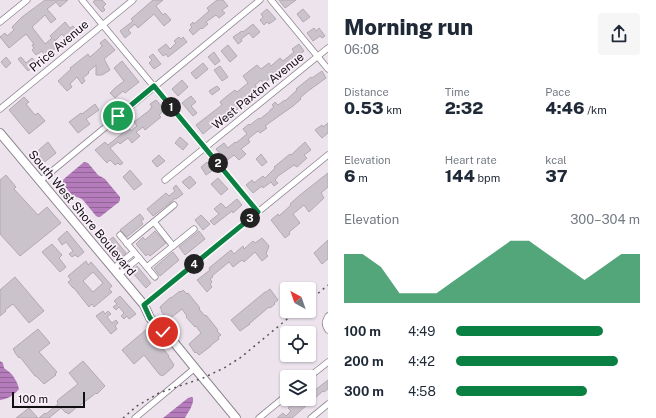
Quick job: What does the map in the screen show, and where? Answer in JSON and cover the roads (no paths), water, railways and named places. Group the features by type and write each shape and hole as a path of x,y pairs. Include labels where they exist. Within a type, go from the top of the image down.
{"street":[{"path":"0,22 27,0"},
{"path":"82,0 258,212"},
{"name":"Price Avenue","path":"0,109 133,0"},
{"path":"40,181 260,0"},
{"path":"270,0 328,69"},
{"name":"West Paxton Avenue","path":"165,180 328,48"},
{"name":"South West Shore Boulevard","path":"0,133 145,307 153,313 168,335 236,418"},
{"path":"145,307 328,154"},
{"path":"127,244 174,205"},
{"path":"154,222 173,246"},
{"path":"147,267 194,229"},
{"path":"120,235 155,276"},
{"path":"116,272 134,252"},
{"path":"116,272 139,258"},
{"path":"328,316 325,321 325,326 328,330"},
{"path":"316,371 328,362"},
{"path":"135,418 195,368"},
{"path":"259,418 280,401"},
{"path":"311,418 328,404"}],"railway":[{"path":"316,295 328,285"},
{"path":"123,418 137,406 159,393 203,378 224,368 240,358 289,318"}]}
